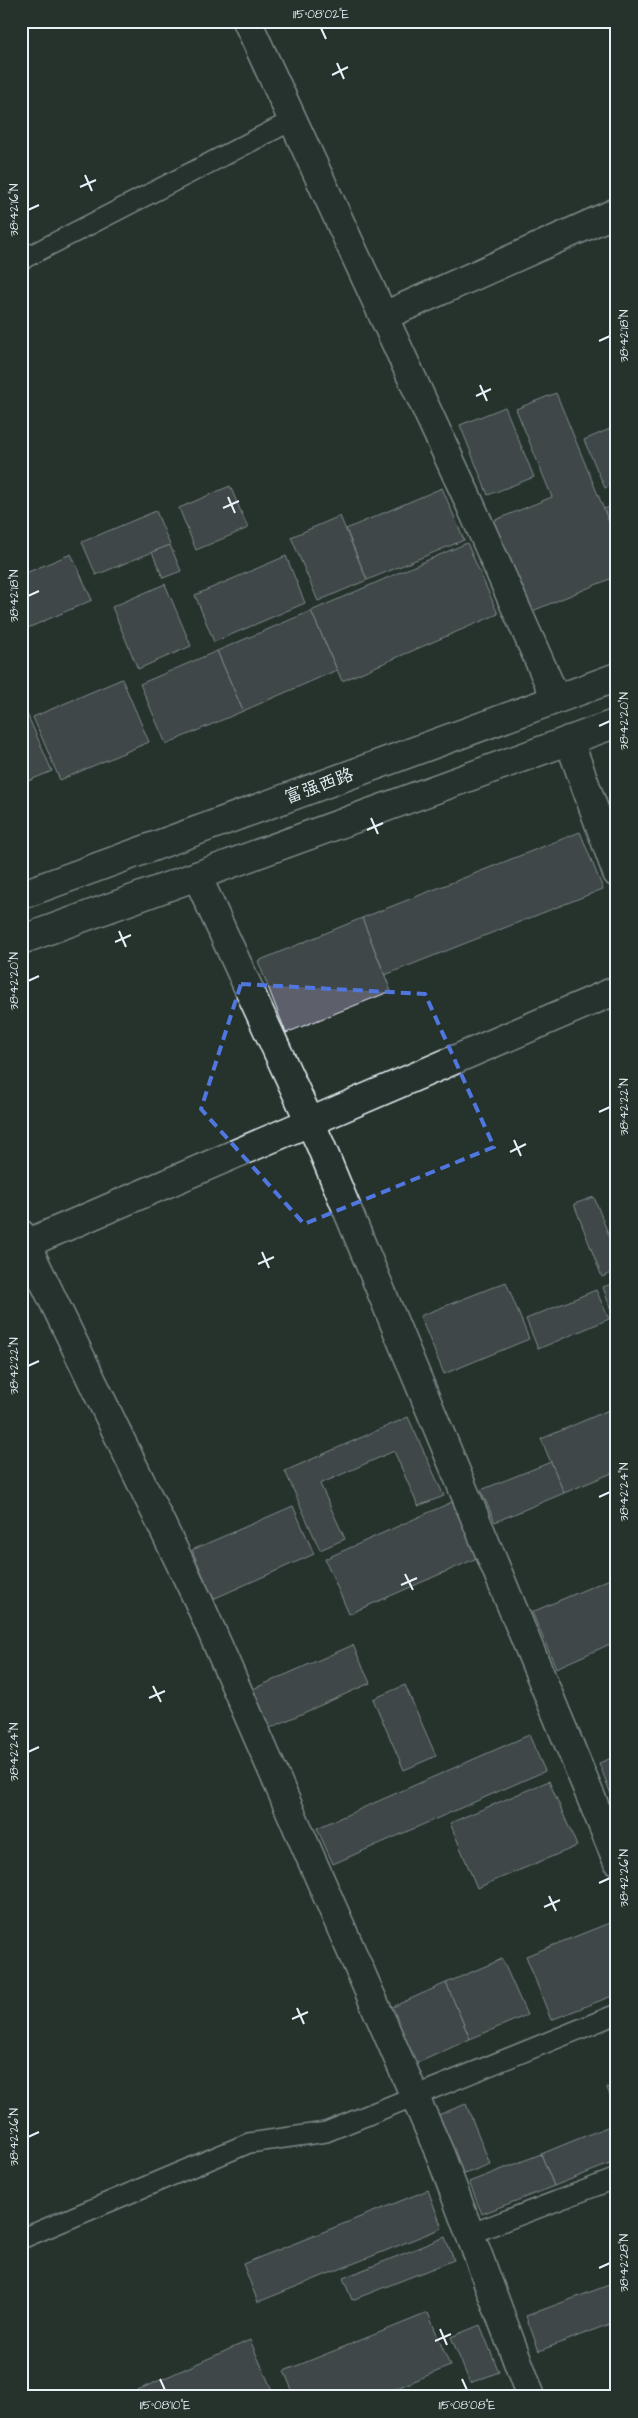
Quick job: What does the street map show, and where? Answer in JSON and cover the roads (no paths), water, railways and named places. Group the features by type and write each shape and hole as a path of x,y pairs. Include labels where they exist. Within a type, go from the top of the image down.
{"street":[{"path":"247,21 466,495 556,699"},
{"path":"384,316 617,212"},
{"name":"富强西路","path":"21,895 617,677"},
{"path":"21,940 617,723"},
{"path":"569,740 617,873"},
{"path":"196,876 310,1122 615,1849"},
{"path":"531,2397 440,2154 198,1600 23,1242 310,1122 617,990"}],"lane":[{"path":"21,260 293,120"},
{"path":"21,2239 249,2143 326,2132 617,2014"},
{"path":"470,2234 617,2178"}]}
